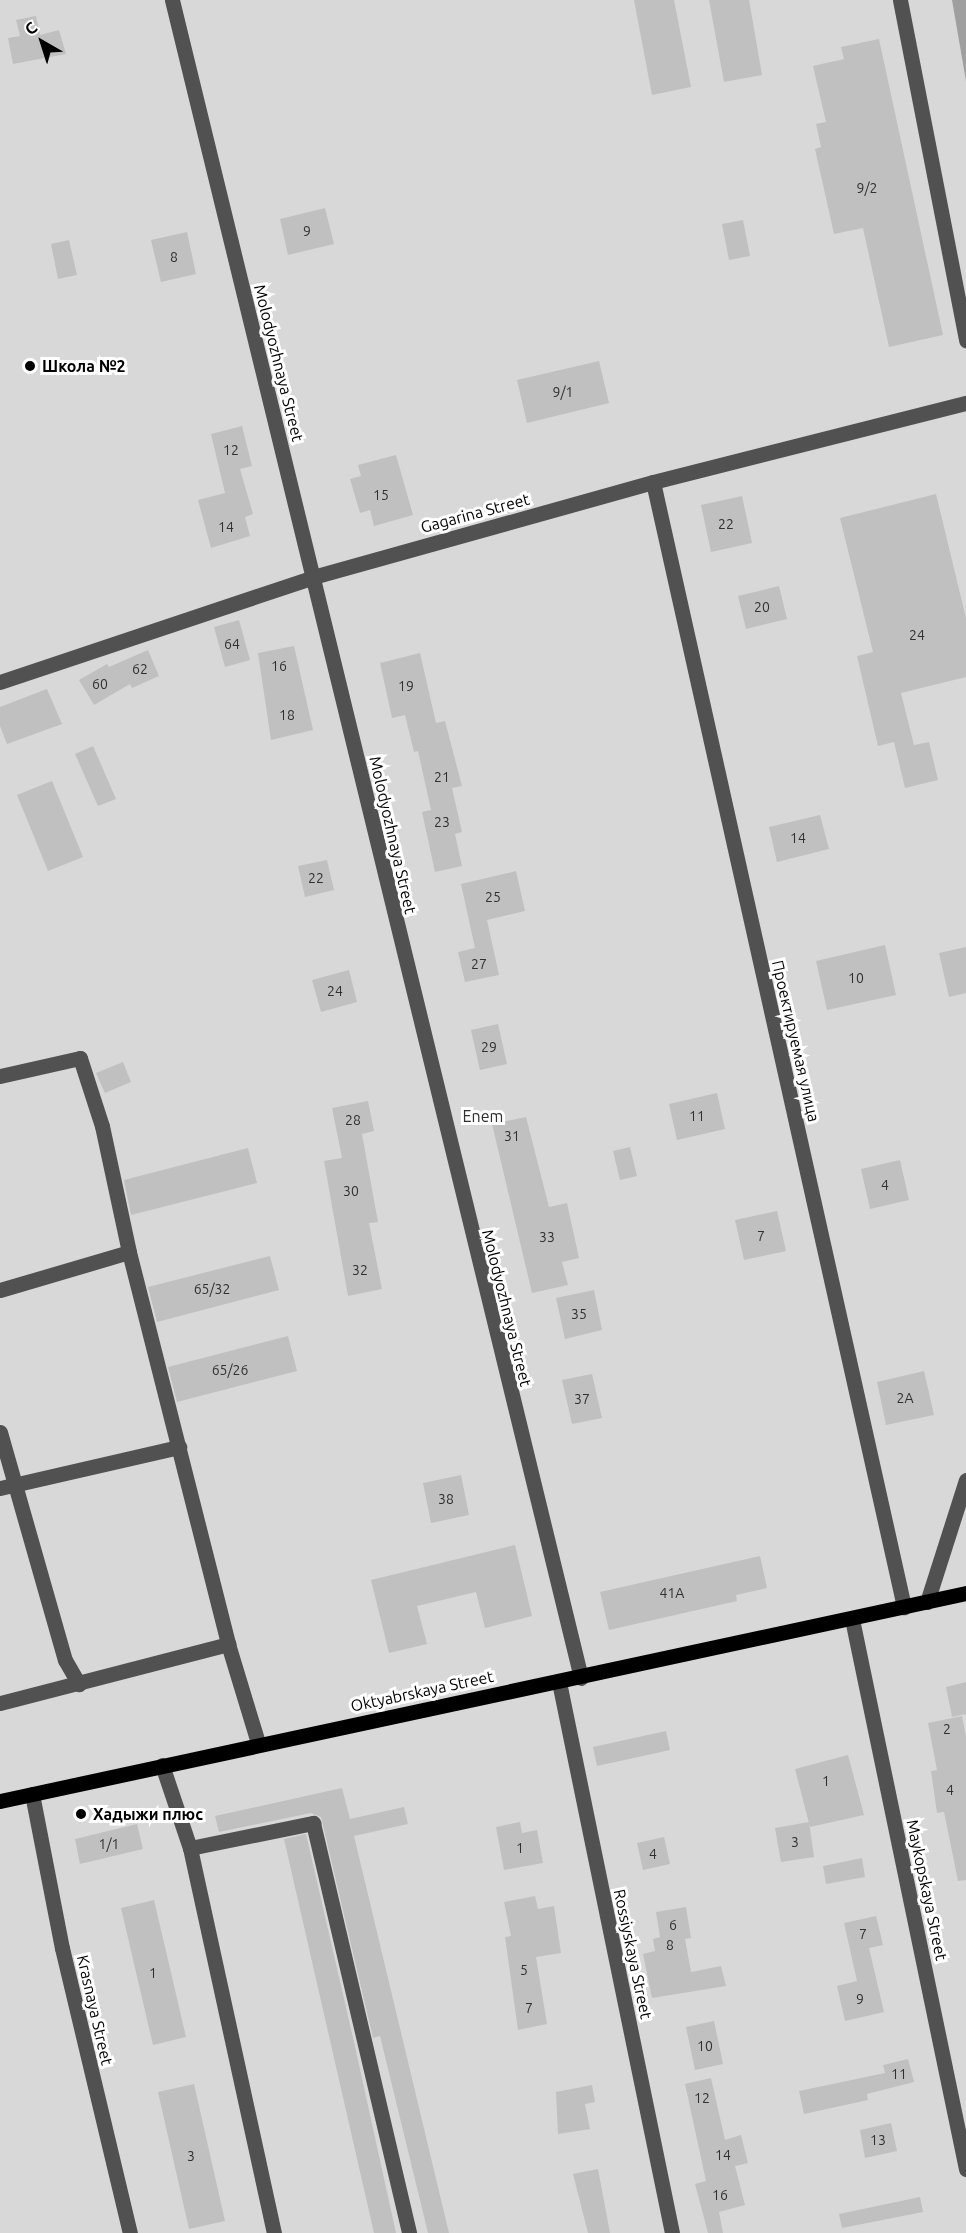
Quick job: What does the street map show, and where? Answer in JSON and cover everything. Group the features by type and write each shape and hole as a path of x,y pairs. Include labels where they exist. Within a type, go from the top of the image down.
{"main road":[{"name":"Oktyabrskaya Street","path":"0,1801 258,1743 582,1678 966,1593"}],"street":[{"name":"Molodyozhnaya Street","path":"172,0 582,1678"},
{"path":"900,0 966,341"},
{"name":"Gagarina Street","path":"0,682 313,576 653,482 966,403"},
{"name":"Проектируемая улица","path":"653,482 904,1607"},
{"path":"0,1076 80,1058 102,1126 129,1252 228,1644 258,1743"},
{"path":"0,1290 129,1252"},
{"path":"0,1432 7,1486 65,1660 79,1684"},
{"path":"7,1486 179,1447"},
{"path":"927,1602 966,1480"},
{"name":"Maykopskaya Street","path":"852,1619 966,2169"},
{"path":"0,1703 228,1644"},
{"name":"Rossiyskaya Street","path":"559,1682 672,2233"},
{"path":"162,1765 190,1848 274,2233"},
{"name":"Krasnaya Street","path":"32,1794 62,1948 130,2233"},
{"path":"190,1848 313,1823 409,2233"}],"green space":[{"name":"Enem","path":"0,0 966,0 966,2233 0,2233"}],"shaded area":[{"path":"952,0 966,0 966,81"}],"building":[{"path":"634,0 674,0 691,87 652,95"},
{"path":"709,0 749,0 762,75 724,82"},
{"path":"36,16 40,35 59,30 66,54 13,64 8,38 20,36 16,20"},
{"path":"879,39 943,335 889,347 863,228 834,234 815,149 821,147 816,124 826,122 813,66 844,59 841,47"},
{"path":"325,208 334,244 288,255 280,219"},
{"path":"743,220 750,256 729,260 722,224"},
{"path":"187,232 196,274 161,282 151,240"},
{"path":"69,240 77,275 58,279 51,244"},
{"path":"599,361 609,403 527,423 517,380"},
{"path":"242,426 252,466 240,469 253,514 245,517 250,536 211,548 198,500 225,493 211,434"},
{"path":"396,455 413,515 374,526 370,510 360,513 350,479 361,476 358,465"},
{"path":"936,494 966,618 966,677 901,693 914,745 929,742 938,780 905,788 894,742 878,746 857,656 873,652 840,518"},
{"path":"742,496 752,543 711,552 701,505"},
{"path":"779,586 787,619 746,629 738,596"},
{"path":"239,620 250,660 225,667 214,627"},
{"path":"294,646 313,730 271,740 258,653"},
{"path":"148,650 159,676 132,688 130,684 94,705 79,680 107,664 109,667"},
{"path":"420,653 436,723 445,721 462,786 452,788 462,832 455,834 462,866 435,872 422,812 431,810 418,751 414,752 405,715 392,718 380,663"},
{"path":"47,689 62,724 7,744 0,726 0,707"},
{"path":"93,746 116,799 98,806 75,754"},
{"path":"52,781 83,857 48,871 17,795"},
{"path":"820,815 829,849 777,862 769,827"},
{"path":"327,860 334,890 305,897 298,866"},
{"path":"516,871 525,911 487,920 499,975 465,982 458,952 475,948 461,884"},
{"path":"885,945 896,995 827,1010 816,961"},
{"path":"966,947 966,993 949,997 939,953"},
{"path":"349,970 357,1002 321,1012 312,980"},
{"path":"498,1024 507,1064 480,1070 471,1030"},
{"path":"123,1062 131,1082 105,1093 96,1073"},
{"path":"717,1093 725,1129 677,1140 669,1104"},
{"path":"368,1101 374,1131 362,1134 378,1222 369,1223 382,1289 348,1296 324,1161 342,1158 332,1108"},
{"path":"526,1117 549,1207 567,1203 579,1258 562,1262 568,1285 532,1293 492,1124"},
{"path":"630,1147 637,1176 620,1180 613,1151"},
{"path":"248,1148 257,1183 131,1215 124,1180"},
{"path":"900,1160 909,1200 870,1209 861,1169"},
{"path":"777,1211 786,1251 744,1260 735,1220"},
{"path":"270,1256 279,1290 157,1322 148,1287"},
{"path":"594,1290 602,1330 565,1339 556,1298"},
{"path":"288,1336 297,1371 177,1402 168,1367"},
{"path":"924,1371 934,1415 886,1425 877,1382"},
{"path":"592,1374 602,1418 572,1424 562,1380"},
{"path":"461,1475 469,1515 431,1523 423,1483"},
{"path":"515,1545 532,1616 485,1628 476,1592 417,1606 427,1644 389,1653 371,1580"},
{"path":"760,1556 767,1588 736,1595 737,1601 609,1630 600,1592"},
{"path":"966,1682 966,1714 952,1717 946,1687"},
{"path":"962,1716 966,1736 966,1880 958,1881 944,1812 937,1813 931,1771 937,1770 928,1723"},
{"path":"666,1731 670,1750 597,1766 593,1747"},
{"path":"848,1755 864,1815 810,1827 795,1769"},
{"path":"342,1788 350,1819 404,1807 408,1824 354,1836 449,2233 428,2233 380,2036 373,2038 321,1817 311,1813 219,1832 215,1816"},
{"path":"520,1822 522,1833 537,1830 543,1863 504,1870 496,1827"},
{"path":"809,1822 814,1857 781,1862 775,1828"},
{"path":"137,1824 143,1849 80,1864 75,1839"},
{"path":"306,1834 396,2233 374,2233 284,1839"},
{"path":"664,1837 670,1864 643,1870 637,1843"},
{"path":"862,1858 865,1877 826,1884 823,1866"},
{"path":"535,1896 538,1909 554,1906 561,1953 536,1957 547,2024 518,2030 505,1937 511,1936 504,1902"},
{"path":"154,1900 186,2037 153,2045 121,1908"},
{"path":"686,1907 691,1938 685,1939 691,1972 721,1966 726,1986 652,1998 643,1954 655,1951 653,1939 660,1937 656,1912"},
{"path":"876,1916 883,1945 869,1948 884,2012 845,2021 837,1986 857,1981 844,1923"},
{"path":"714,2021 723,2064 695,2070 686,2027"},
{"path":"908,2059 914,2082 867,2094 868,2100 804,2114 799,2091 885,2073 883,2065"},
{"path":"711,2078 725,2140 741,2135 748,2163 735,2166 745,2205 719,2212 723,2233 708,2233 695,2184 706,2181 685,2084"},
{"path":"194,2084 225,2221 189,2229 158,2092"},
{"path":"592,2085 595,2102 585,2104 590,2129 558,2134 556,2092"},
{"path":"891,2123 897,2151 865,2158 860,2130"},
{"path":"598,2169 610,2233 588,2233 573,2174"},
{"path":"920,2197 923,2212 842,2228 839,2214"}],"place":[{"name":"Школа №2","path":"30,366"},
{"name":"Хадыжи плюс","path":"81,1814"}]}
